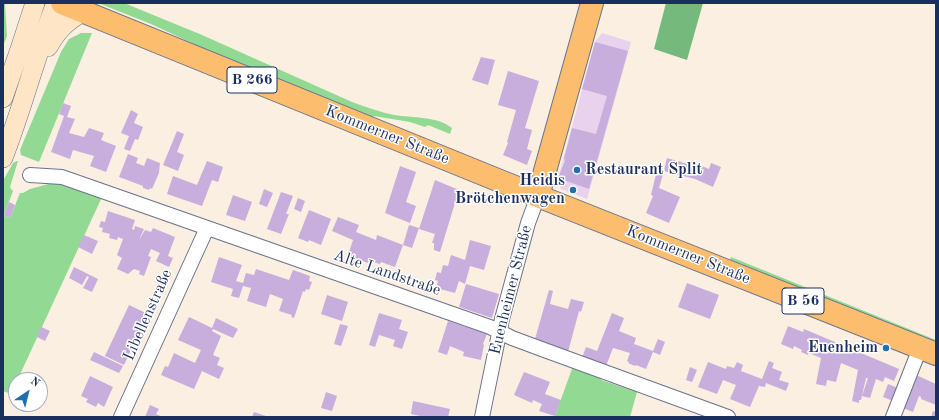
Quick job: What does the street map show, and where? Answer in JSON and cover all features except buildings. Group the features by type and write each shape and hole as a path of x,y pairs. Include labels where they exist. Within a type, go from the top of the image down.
{"main road":[{"path":"3,98 35,3"},
{"path":"33,73 38,51 48,28 56,3"},
{"name":"Kommerner Straße","path":"62,3 385,135 928,351"},
{"name":"Euenheimer Straße","path":"538,196 592,3"},
{"path":"3,158 14,131 22,101 33,73 55,34 68,21 84,11"}],"street":[{"name":"Alte Landstraße","path":"30,175 62,177 490,326 512,338 728,417"},
{"name":"Euenheimer Straße","path":"482,417 499,331 528,223 538,196"},
{"name":"Libellenstraße","path":"121,417 207,228"},
{"path":"893,417 928,351"}],"shaded area":[{"path":"602,33 631,42 587,199 561,189 557,182 595,42"}],"green space":[{"path":"3,3 5,3 7,36 3,46"},
{"path":"98,3 124,3 202,35 352,102 394,115 439,121 452,128 450,134 428,125 425,127 410,122 373,117 237,64 151,24"},
{"path":"666,3 703,3 687,60 654,49"},
{"path":"81,33 92,33 39,162 21,155 20,150 61,52 69,39"},
{"path":"18,161 10,187 13,191 4,215 10,218 20,193 56,182 102,197 21,372 8,372 8,393 3,391 3,178 4,179 13,163"},
{"path":"731,257 936,340 936,346 729,262"},
{"path":"573,366 601,377 601,380 637,392 630,417 555,416"}],"place":[{"name":"Restaurant Split","path":"577,170"},
{"name":"Heidis Brötchenwagen","path":"573,190"},
{"name":"Euenheim","path":"886,348"}]}
